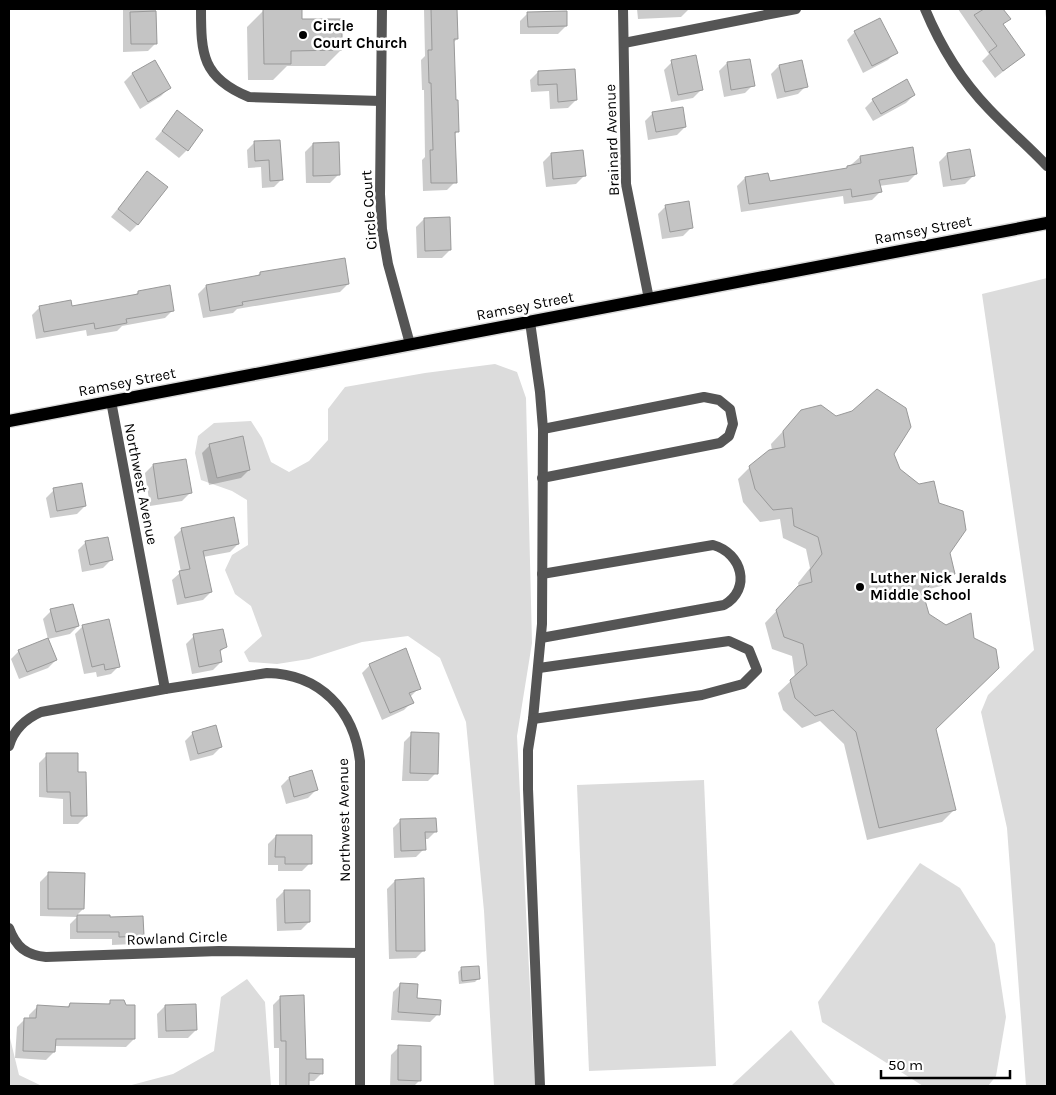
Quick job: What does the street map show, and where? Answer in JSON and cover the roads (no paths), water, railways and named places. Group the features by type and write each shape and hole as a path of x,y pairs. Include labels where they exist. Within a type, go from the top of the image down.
{"main road":[{"name":"Ramsey Street","path":"9,420 1047,223"}],"street":[{"path":"201,9 202,49 206,60 220,79 238,93 250,97 381,101"},
{"name":"Circle Court","path":"382,9 380,194 382,229 388,264 410,344"},
{"name":"Brainard Avenue","path":"623,9 626,184 649,299"},
{"path":"624,43 796,9"},
{"path":"925,9 946,50 965,80 988,107 1047,166"},
{"path":"530,322 543,429 541,638 528,750 540,1086"},
{"path":"542,478 720,443 728,436 733,424 730,409 719,400 704,397 543,429"},
{"name":"Northwest Avenue","path":"111,401 165,689 267,673 279,673 302,679 331,698 352,727 360,761 360,1086"},
{"path":"541,638 724,605 735,596 742,582 734,559 724,548 713,545 542,574"},
{"path":"533,719 702,695 743,684 757,670 749,650 729,641 539,668"},
{"path":"9,746 14,733 30,716 41,712 165,689"},
{"name":"Rowland Circle","path":"9,928 22,949 32,956 46,957 219,951 360,953"}],"place":[{"name":"Circle Court Church","path":"303,35"},
{"name":"Luther Nick Jeralds Middle School","path":"860,587"}]}
